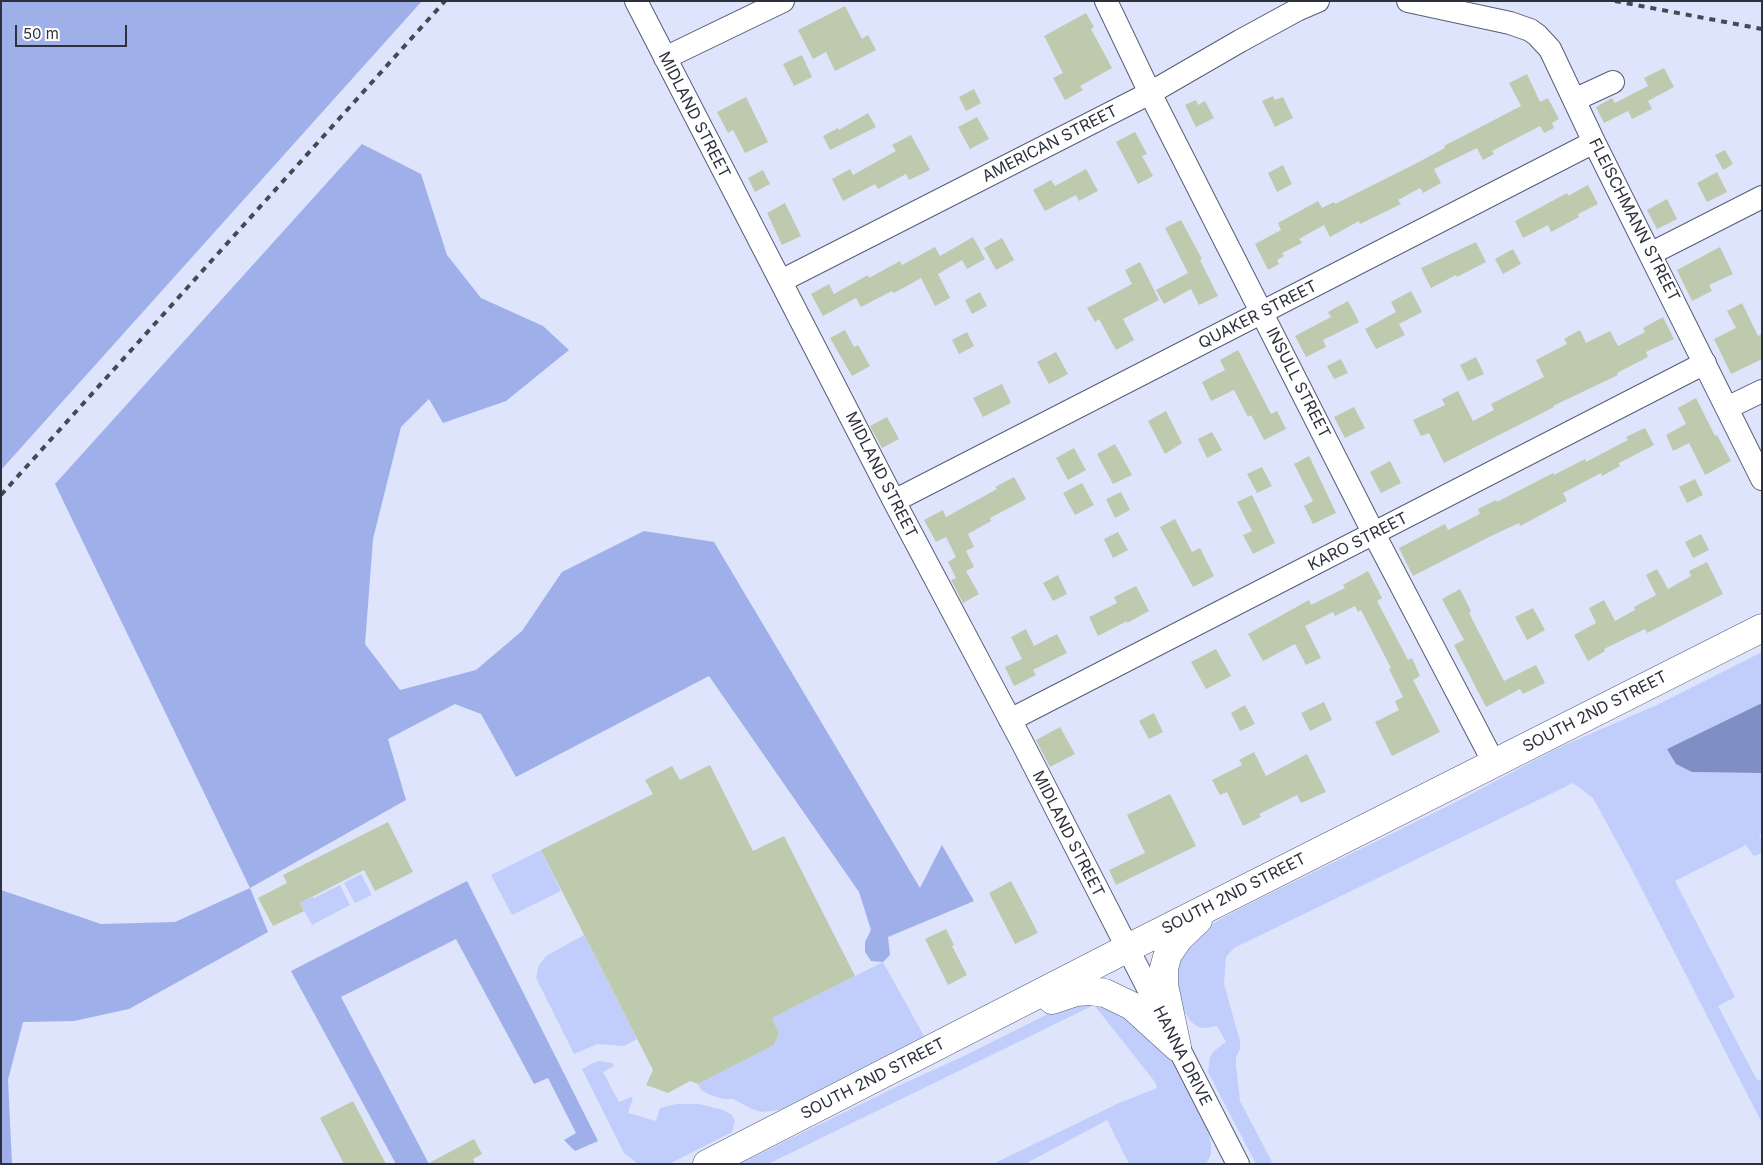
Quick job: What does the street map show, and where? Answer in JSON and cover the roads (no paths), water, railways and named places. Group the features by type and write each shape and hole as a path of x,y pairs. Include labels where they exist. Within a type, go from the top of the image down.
{"main road":[{"name":"SOUTH 2ND STREET","path":"707,1164 1214,904 1762,628"},
{"path":"1717,650 1762,640"},
{"path":"1177,1047 1164,985 1164,968 1168,954 1179,938 1214,904"},
{"path":"975,1026 1076,992 1090,990 1105,993 1132,1006 1177,1047"}],"street":[{"name":"MIDLAND STREET","path":"636,1 894,501 1010,720 1126,949"},
{"path":"665,58 783,1"},
{"name":"INSULL STREET","path":"1106,1 1150,93 1374,534 1494,763"},
{"name":"AMERICAN STREET","path":"781,281 1150,93 1240,41 1297,10 1318,1"},
{"name":"FLEISCHMANN STREET","path":"1408,1 1510,23 1530,30 1550,49 1594,142 1762,479"},
{"path":"1574,100 1613,82"},
{"name":"QUAKER STREET","path":"894,501 1594,142"},
{"path":"1650,254 1762,197"},
{"name":"KARO STREET","path":"1010,720 1704,363"},
{"path":"1727,408 1762,390"},
{"name":"HANNA DRIVE","path":"1126,949 1238,1164"}],"railway":[{"path":"1,495 445,1"},
{"path":"1615,1 1762,29"}]}
